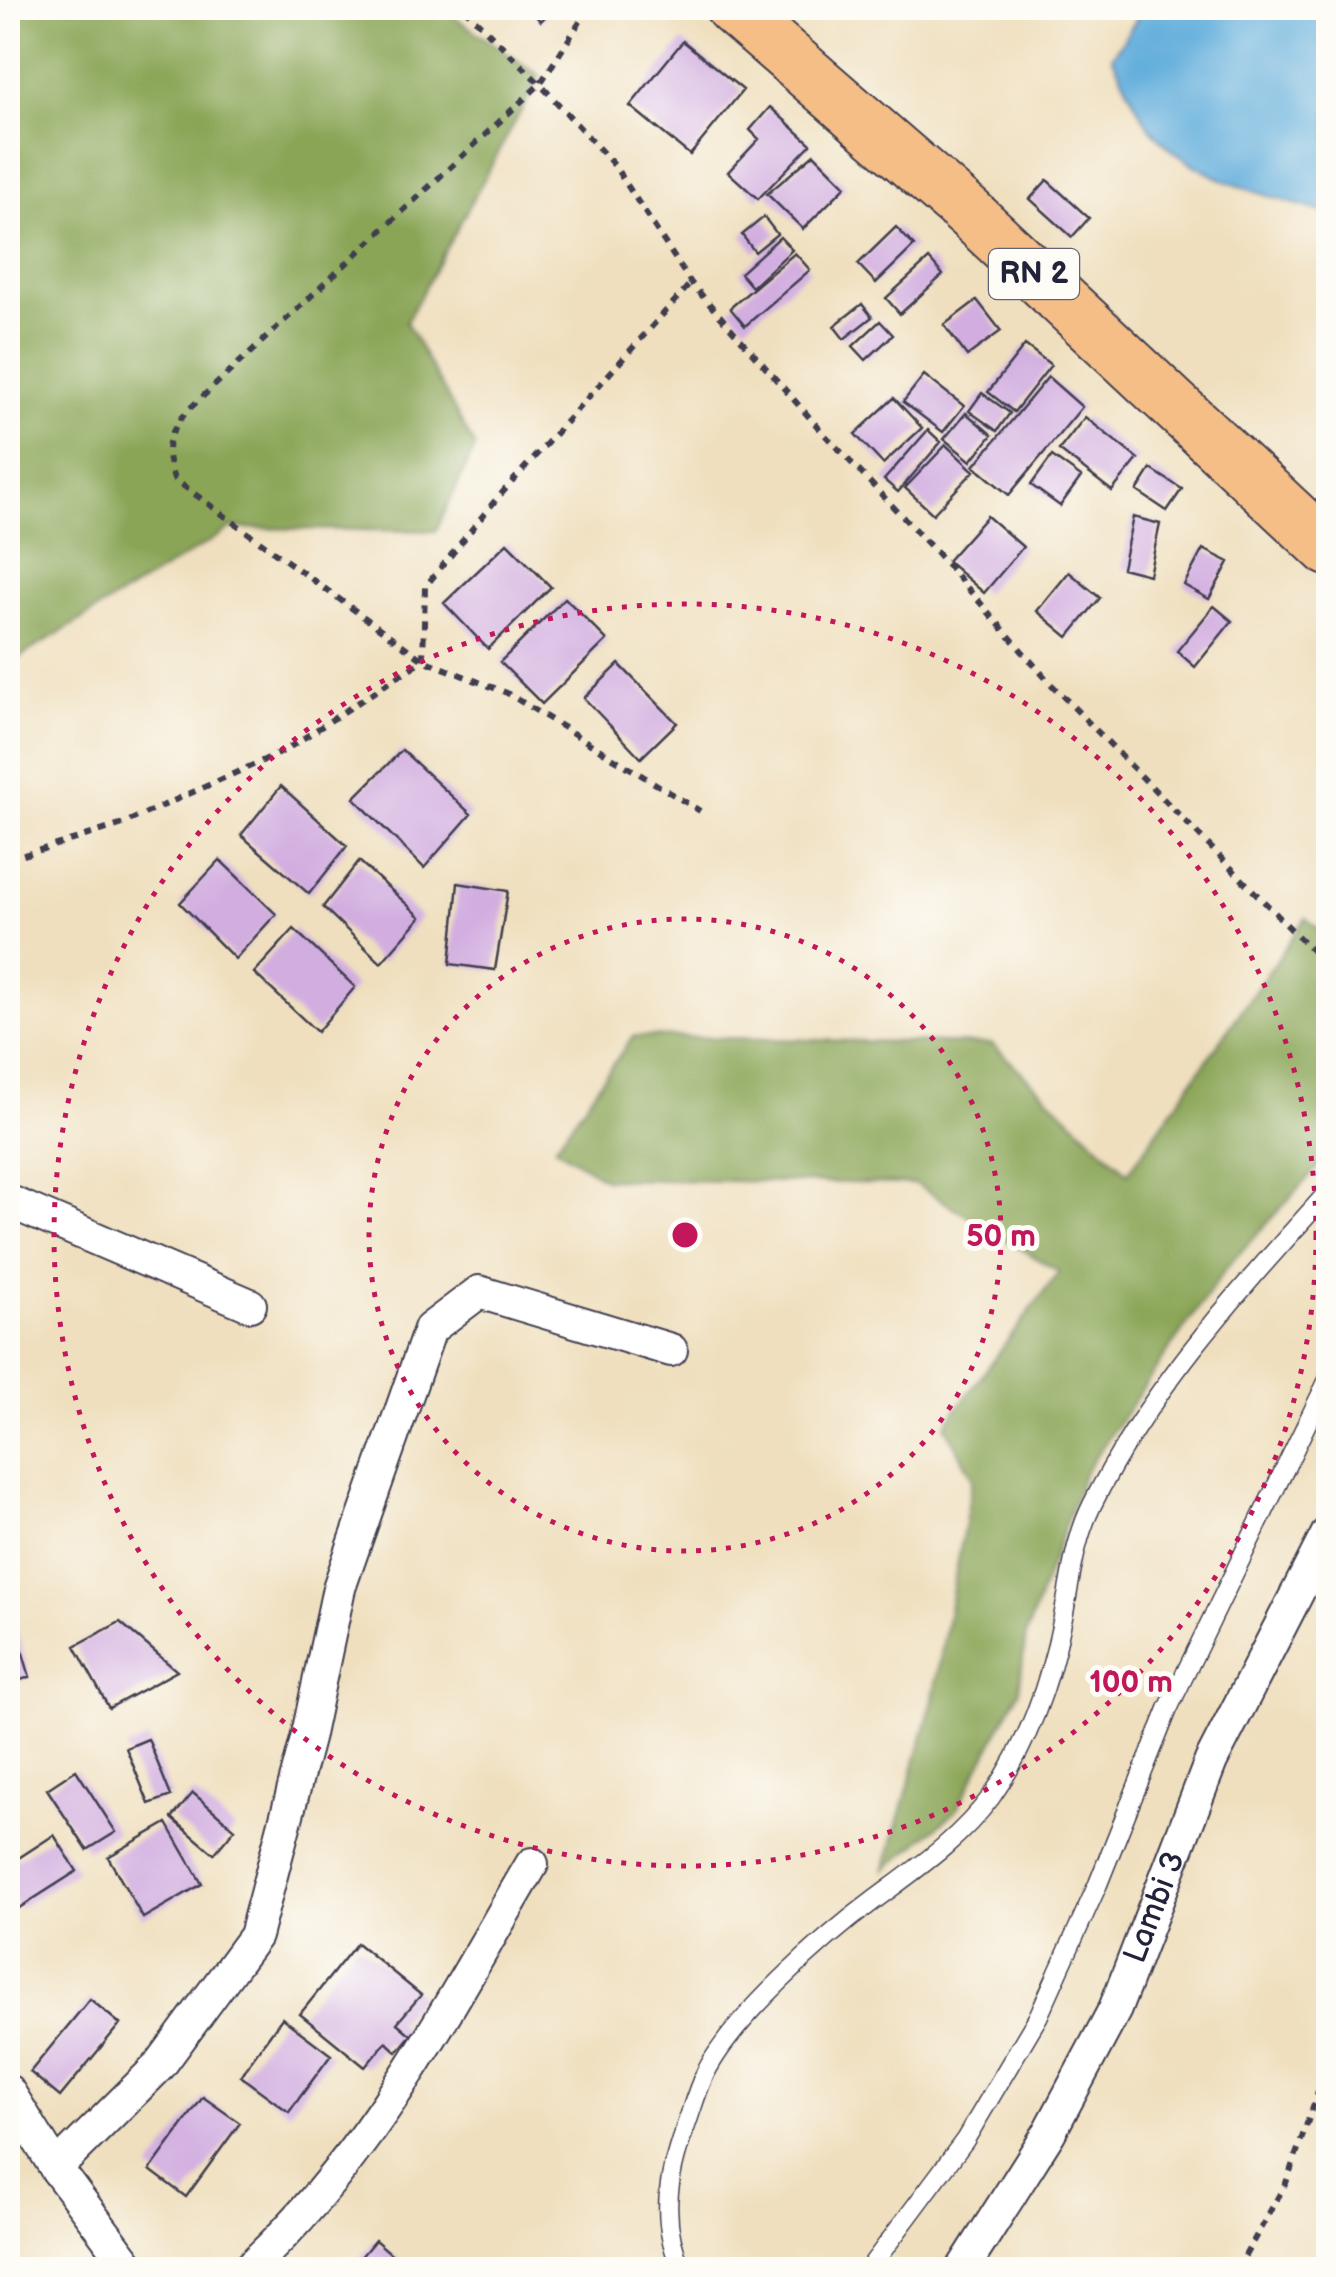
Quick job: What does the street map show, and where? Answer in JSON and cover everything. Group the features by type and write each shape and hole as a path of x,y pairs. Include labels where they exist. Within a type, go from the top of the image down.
{"main road":[{"name":"RN 2","path":"732,8 970,214 1328,549"}],"street":[{"path":"8,1201 250,1305"},
{"path":"56,2168 160,2064 255,1936 307,1739 339,1588 430,1329 452,1308 479,1292 670,1350"},
{"name":"Lambi 3","path":"962,2270 1049,2133 1115,2008 1211,1761 1328,1533"},
{"path":"247,2270 298,2223 388,2107 532,1864"},
{"path":"8,2091 56,2168 132,2270"}],"lane":[{"path":"682,2270 668,2241 669,2172 706,2072 771,1989 869,1904 944,1850 992,1795 1043,1696 1062,1622 1073,1554 1092,1506 1152,1403 1227,1304 1328,1192"},
{"path":"868,2270 966,2140 1038,2017 1098,1884 1168,1709 1328,1380"}],"path":[{"path":"464,8 614,165 691,283 1048,682 1328,967"},
{"path":"589,8 540,84 187,411 168,435 165,455 174,479 423,660 507,692 700,811"},
{"path":"423,660 425,586 494,502 691,283"},
{"path":"8,860 120,825 284,751 423,660"},
{"path":"1237,2270 1286,2183 1328,2064"}],"green space":[{"path":"8,8 441,8 540,76 406,322 475,447 436,531 232,528 8,664"},
{"path":"1306,918 1328,938 1328,1156 1226,1268 1084,1473 1026,1634 1019,1691 956,1811 885,1870 933,1699 973,1478 945,1425 1059,1272 915,1184 604,1179 555,1147 633,1036 992,1044 1128,1173"}],"water":[{"path":"1144,8 1328,8 1328,213 1231,183 1165,144 1149,126 1112,57"}],"building":[{"path":"527,8 553,8 541,21"},
{"path":"683,41 743,90 690,155 630,106"},
{"path":"770,107 811,144 758,199 728,172 759,139 750,130"},
{"path":"814,154 846,186 803,229 767,194"},
{"path":"1047,180 1089,218 1072,237 1030,199"},
{"path":"764,217 777,234 755,252 742,235"},
{"path":"896,227 914,246 876,283 858,264"},
{"path":"780,237 792,250 752,287 740,273"},
{"path":"795,253 810,270 745,326 730,308"},
{"path":"929,259 943,275 900,314 886,298"},
{"path":"977,300 1001,331 967,356 944,325"},
{"path":"862,304 872,317 844,339 834,326"},
{"path":"880,321 893,335 866,360 853,346"},
{"path":"1025,345 1051,365 1014,412 988,392"},
{"path":"924,375 964,406 943,432 903,402"},
{"path":"1048,377 1082,407 1009,495 974,466"},
{"path":"982,393 1010,413 997,431 969,411"},
{"path":"894,398 922,428 883,464 855,434"},
{"path":"966,413 992,435 971,461 944,439"},
{"path":"1085,417 1138,459 1112,491 1059,450"},
{"path":"928,430 941,442 898,492 884,480"},
{"path":"946,445 974,471 933,514 905,488"},
{"path":"1052,456 1081,477 1060,506 1031,485"},
{"path":"1151,469 1182,489 1167,511 1137,491"},
{"path":"987,516 1023,547 984,593 947,561"},
{"path":"1133,517 1160,524 1149,575 1122,568"},
{"path":"507,543 551,587 488,649 444,603"},
{"path":"1203,549 1229,562 1209,599 1184,585"},
{"path":"1069,572 1100,598 1068,637 1037,611"},
{"path":"565,598 607,640 542,704 500,662"},
{"path":"1214,606 1232,621 1195,667 1177,651"},
{"path":"619,664 677,723 641,758 584,698"},
{"path":"402,750 471,814 424,868 354,798"},
{"path":"281,786 347,846 309,894 241,835"},
{"path":"220,860 276,914 235,959 180,903"},
{"path":"359,861 421,917 381,963 323,907"},
{"path":"458,883 508,891 495,970 450,964"},
{"path":"294,929 355,987 317,1032 254,973"},
{"path":"13,1620 30,1677 8,1684 8,1622"},
{"path":"120,1622 177,1671 109,1708 75,1646"},
{"path":"148,1739 171,1796 149,1804 126,1748"},
{"path":"76,1770 116,1832 87,1850 47,1789"},
{"path":"193,1793 235,1829 214,1854 172,1818"},
{"path":"167,1823 202,1884 143,1918 108,1857"},
{"path":"54,1835 77,1871 19,1908 8,1891 8,1865"},
{"path":"357,1943 421,1995 397,2023 411,2035 397,2052 386,2042 365,2067 300,2014"},
{"path":"90,1999 120,2024 60,2097 30,2072"},
{"path":"282,2018 331,2055 289,2112 240,2076"},
{"path":"203,2097 240,2123 186,2197 150,2170"},
{"path":"375,2240 410,2270 350,2270"}]}
